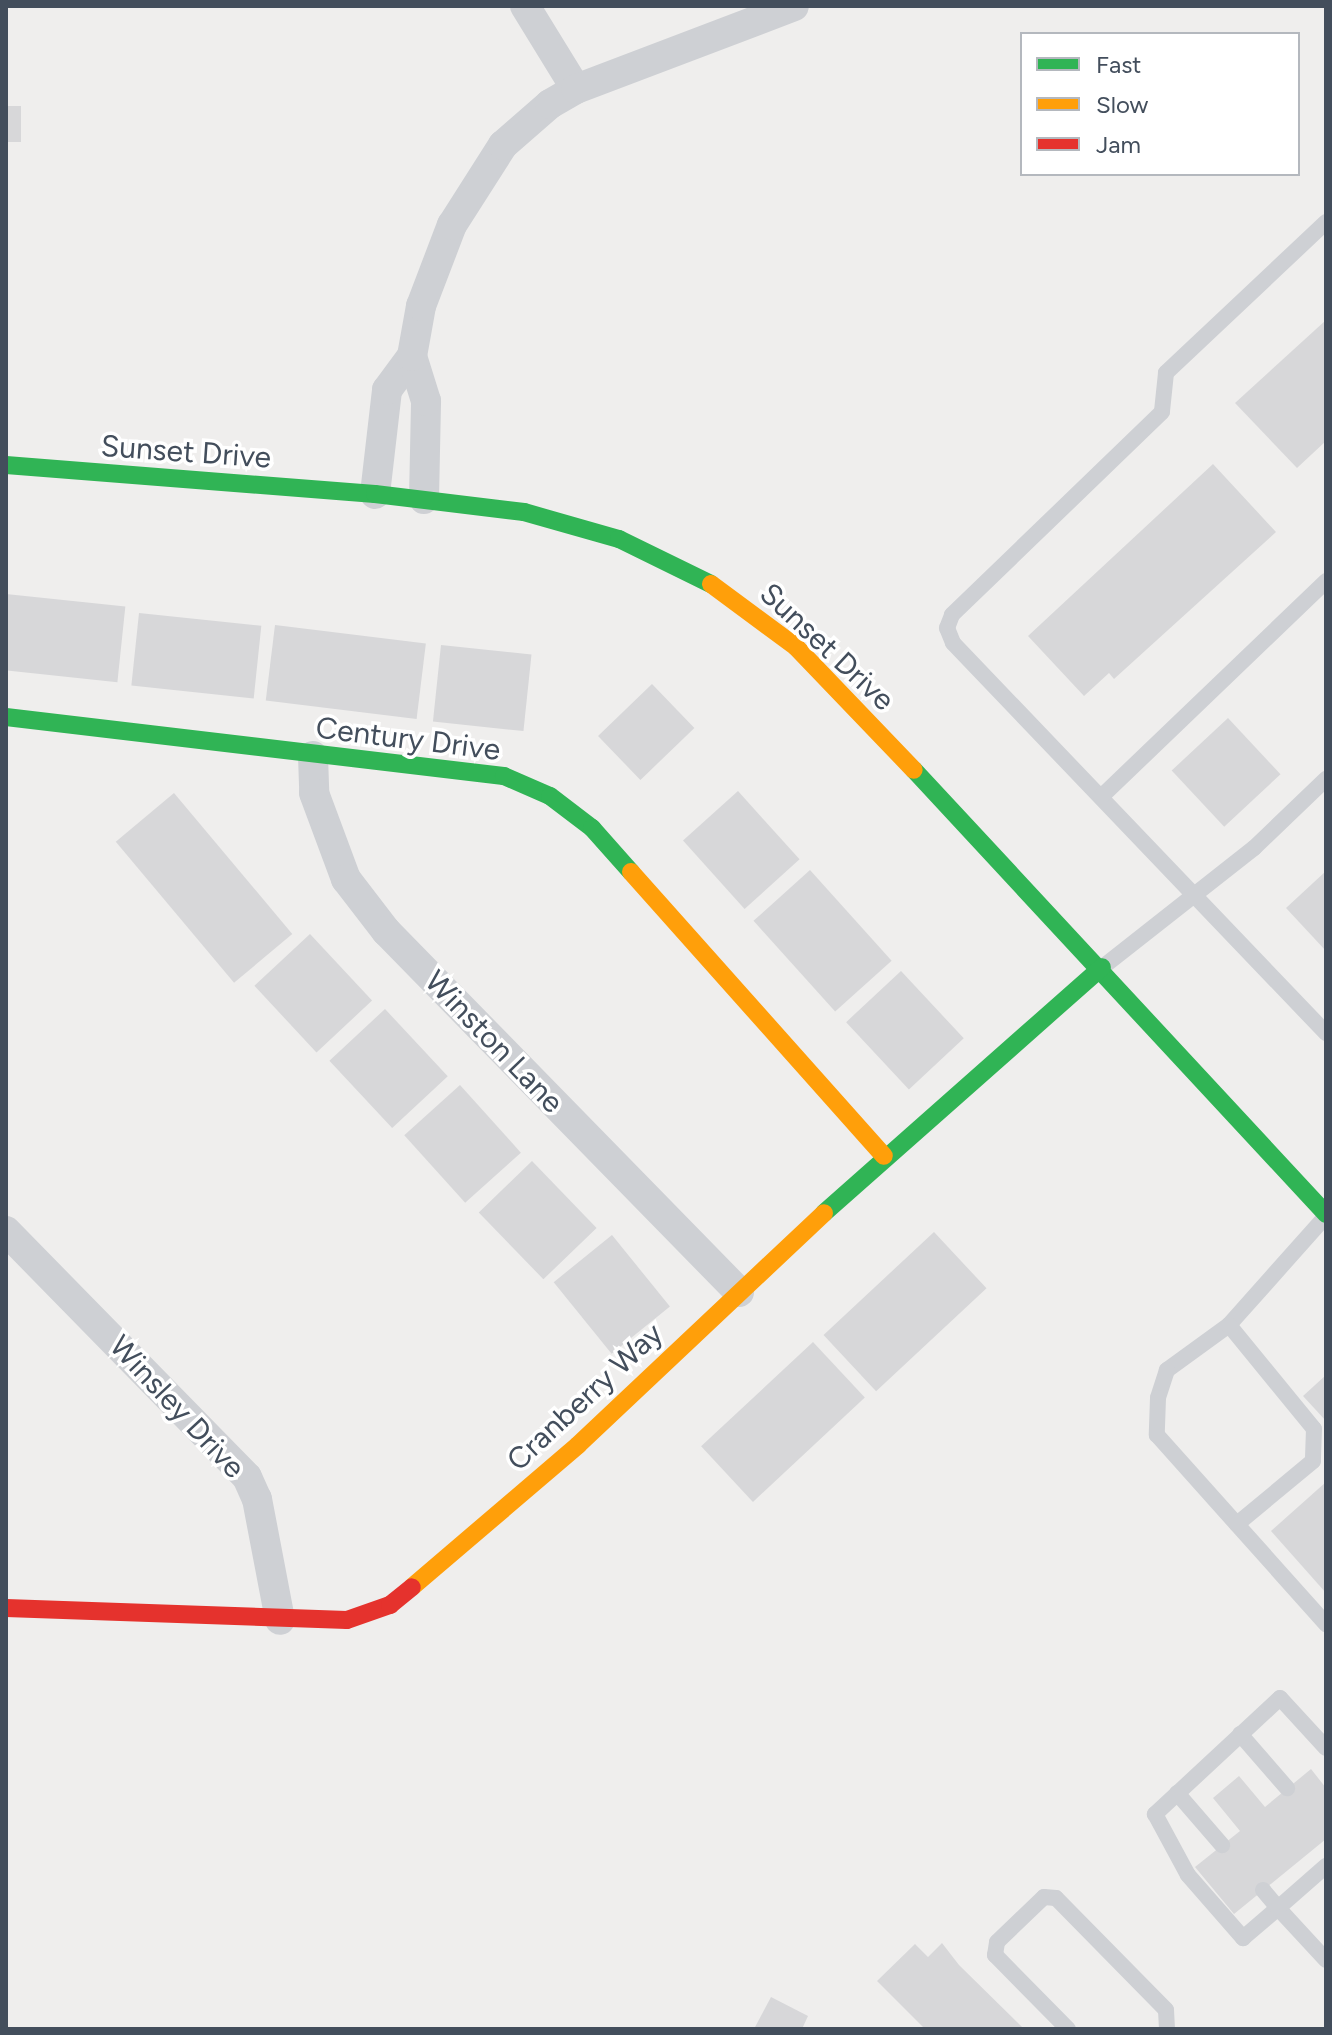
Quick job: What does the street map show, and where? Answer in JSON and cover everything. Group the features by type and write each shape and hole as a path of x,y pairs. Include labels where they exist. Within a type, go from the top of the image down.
{"street":[{"path":"525,6 576,89"},
{"path":"375,494 387,390 412,356 435,266 476,184 503,145 550,104 576,89 794,6"},
{"path":"412,356 426,401 424,499"},
{"name":"Sunset Drive","path":"6,465 424,499 572,523 684,567 741,603 796,647 1102,967 1326,1215"},
{"name":"Century Drive","path":"6,717 313,756 504,776 550,796 592,828 884,1156"},
{"name":"Winston Lane","path":"313,756 314,793 346,879 386,931 739,1292"},
{"name":"Cranberry Way","path":"6,1608 347,1620 390,1605 578,1445 884,1156 1102,967"},
{"name":"Winsley Drive","path":"6,1231 247,1477 257,1499 280,1620"}],"lane":[{"path":"1326,222 1166,373 1162,412 952,615 947,628 953,643 1326,1033"},
{"path":"1101,797 1326,581"},
{"path":"1102,967 1195,897 1326,779"},
{"path":"1326,1215 1229,1325 1167,1370 1158,1398 1157,1435 1326,1624"},
{"path":"1229,1325 1314,1429 1313,1461 1237,1524"},
{"path":"1326,1748 1280,1698 1155,1814 1188,1875 1243,1938 1326,1866"},
{"path":"1240,1734 1287,1788"},
{"path":"1177,1793 1222,1845"},
{"path":"1263,1890 1326,1960"},
{"path":"1068,2029 995,1955 997,1942 1044,1897 1056,1898 1166,2010 1167,2029"}],"building":[{"path":"6,106 21,106 21,142 6,142"},
{"path":"1326,320 1326,441 1297,468 1235,403"},
{"path":"1213,464 1276,532 1114,679 1109,673 1084,696 1028,636"},
{"path":"6,594 125,607 117,682 6,670"},
{"path":"139,613 261,626 254,698 131,686"},
{"path":"275,625 426,644 417,719 266,700"},
{"path":"441,645 532,655 523,731 433,722"},
{"path":"652,684 694,728 640,780 598,736"},
{"path":"1228,718 1281,774 1224,827 1172,771"},
{"path":"738,791 800,859 745,909 683,841"},
{"path":"174,793 292,934 234,983 116,842"},
{"path":"810,870 892,961 835,1012 754,921"},
{"path":"1326,871 1326,951 1286,908"},
{"path":"310,934 372,1001 316,1052 254,986"},
{"path":"901,971 964,1038 909,1089 846,1022"},
{"path":"385,1009 448,1076 392,1128 329,1061"},
{"path":"460,1085 521,1153 465,1203 404,1135"},
{"path":"532,1161 597,1228 543,1279 479,1212"},
{"path":"934,1232 987,1288 876,1391 824,1335"},
{"path":"612,1235 670,1306 612,1354 554,1282"},
{"path":"813,1342 865,1398 753,1502 701,1446"},
{"path":"1326,1375 1326,1421 1303,1396"},
{"path":"1326,1482 1326,1593 1271,1531"},
{"path":"1311,1769 1326,1788 1326,1839 1234,1914 1195,1867 1240,1831 1213,1798 1239,1776 1265,1807"},
{"path":"942,1943 959,1965 1024,2029 925,2029 877,1981 915,1944 928,1957"},
{"path":"771,1997 808,2016 802,2029 754,2029"}],"traffic: fast":[{"path":"6,465 375,494 524,512 619,539 711,584"},
{"path":"6,717 504,776 550,796 592,828 631,872"},
{"path":"914,770 1326,1214"},
{"path":"824,1213 1102,967"}],"traffic: slow":[{"path":"711,584 796,647 914,770"},
{"path":"631,872 884,1156"},
{"path":"412,1587 578,1445 824,1213"}],"traffic: jam":[{"path":"6,1608 347,1620 390,1605 412,1587"}]}
